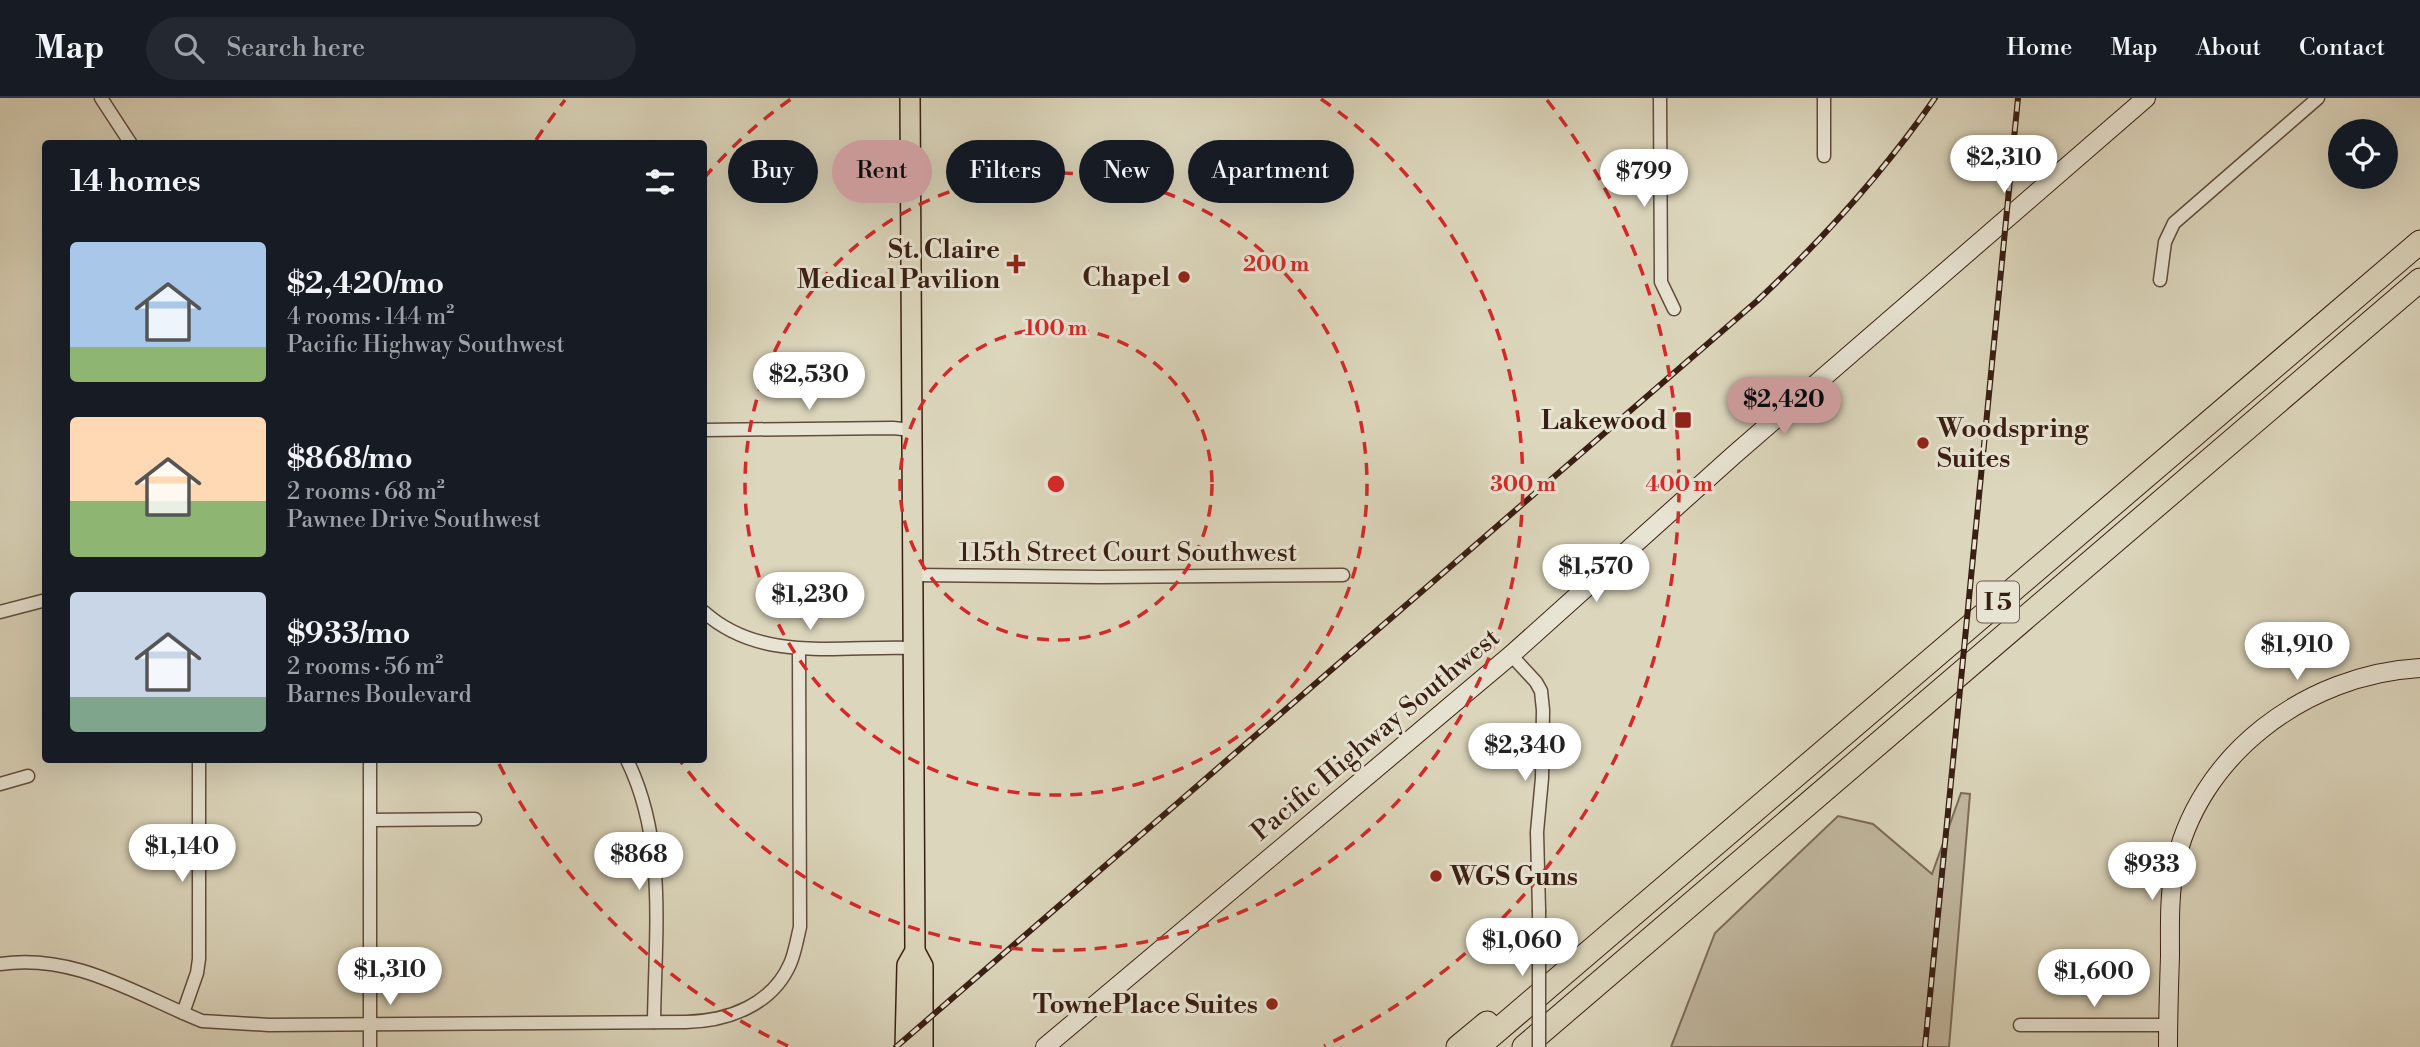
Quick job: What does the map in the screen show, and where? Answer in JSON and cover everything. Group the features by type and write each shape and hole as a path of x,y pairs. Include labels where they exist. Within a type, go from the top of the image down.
{"highway":[{"name":"I 5","path":"1478,1047 2420,242"},
{"name":"I 5","path":"1524,1047 2420,280"},
{"path":"1458,1047 1516,1000 1576,962"},
{"path":"1537,1047 1582,998"}],"main road":[{"path":"910,98 915,951 923,966 923,1047"},
{"name":"Pacific Highway Southwest","path":"1045,1047 1511,654 1735,454 2146,98"},
{"path":"2168,1047 2174,871 2188,829 2215,776 2252,737 2277,716 2308,698 2358,677 2420,668"},
{"path":"905,1047 907,965 915,951"}],"street":[{"path":"102,98 128,140"},
{"path":"1660,98 1661,282 1674,309"},
{"path":"1824,98 1824,156"},
{"path":"2160,280 2165,242 2174,223 2318,98"},
{"path":"707,430 912,430"},
{"name":"115th Street Court Southwest","path":"914,575 1343,575"},
{"path":"0,612 42,601"},
{"path":"707,614 731,632 755,642 799,649 913,648"},
{"path":"0,964 41,961 67,965 202,1021 217,1023 707,1022 741,1012 770,991 790,965 800,918 799,649"},
{"path":"1511,654 1541,691 1543,710 1542,778 1537,832 1537,1047"},
{"path":"183,1013 199,959 199,763"},
{"path":"370,763 370,1047"},
{"path":"628,763 642,795 654,849 654,1022"},
{"path":"0,784 27,776"},
{"path":"371,820 475,819"},
{"path":"2020,1025 2168,1025"}],"shaded area":[{"path":"1961,793 1970,794 1949,1047 1671,1047 1715,933 1838,816 1873,824 1932,874"}],"railway":[{"path":"896,1047 1757,301 1851,204 1895,153 1935,98"},
{"path":"1925,1047 2018,98"}],"place":[{"name":"St. Claire Medical Pavilion","path":"1016,264"},
{"name":"Chapel","path":"1184,277"},
{"name":"Lakewood","path":"1683,420"},
{"name":"Woodspring Suites","path":"1923,443"},
{"name":"WGS Guns","path":"1436,876"},
{"name":"TownePlace Suites","path":"1272,1004"}]}
